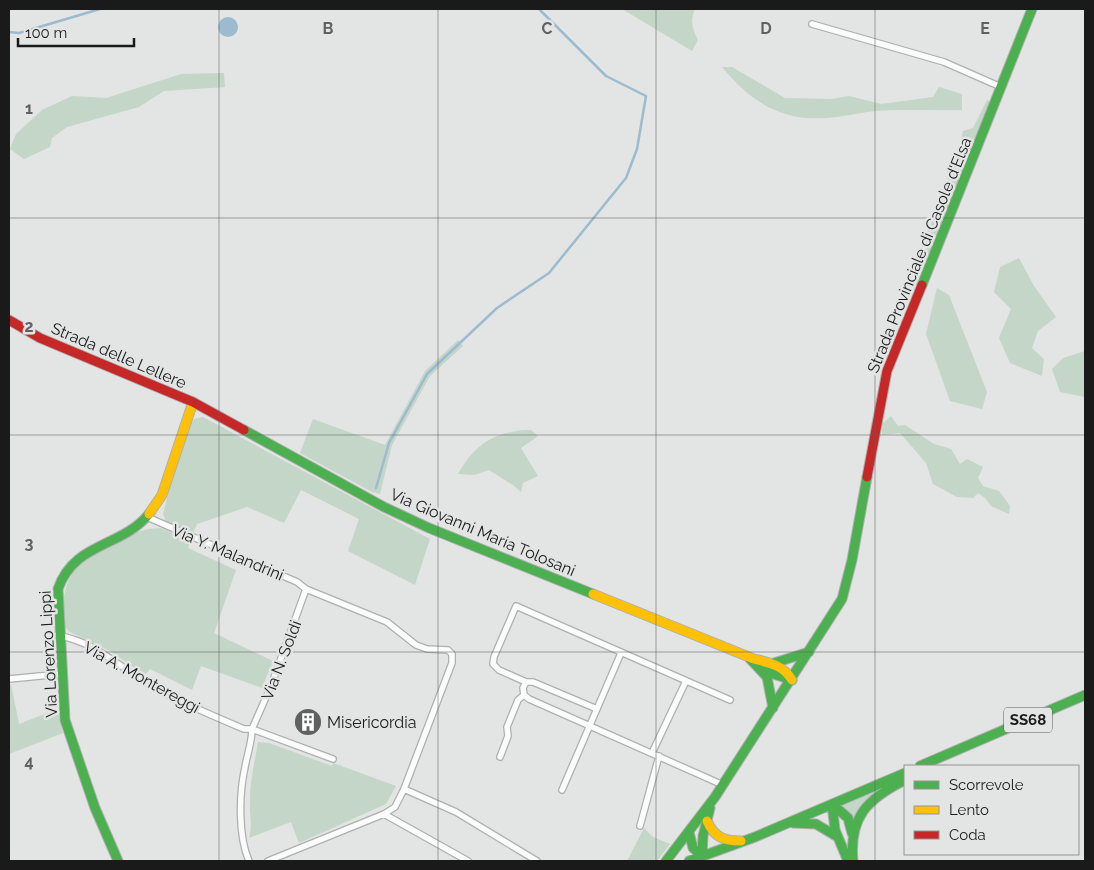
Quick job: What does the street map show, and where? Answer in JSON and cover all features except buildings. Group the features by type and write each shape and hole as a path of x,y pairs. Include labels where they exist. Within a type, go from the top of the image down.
{"main road":[{"name":"Strada Provinciale di Casole d'Elsa","path":"715,797 837,608 847,583 887,371 1032,9"},
{"name":"Strada delle Lellere","path":"9,320 46,340 192,402"},
{"name":"Via Giovanni Maria Tolosani","path":"192,402 384,507 420,524 744,655 784,667 792,680"},
{"name":"Via Lorenzo Lippi","path":"118,861 107,840 69,735 62,701 58,597 60,579 66,569 82,554 129,532 148,518 162,495 192,402"},
{"name":"Via Giovanni Maria Tolosani","path":"774,663 786,662 810,651"},
{"name":"Via Giovanni Maria Tolosani","path":"744,655 764,671 792,680"},
{"path":"764,671 770,687 773,708"},
{"name":"SS68","path":"922,765 1085,696"},
{"path":"935,765 970,744"},
{"path":"689,861 776,828 904,772"},
{"path":"852,834 857,819 867,804 882,791 904,780"},
{"path":"702,856 703,836 715,797"},
{"path":"666,861 715,797"},
{"path":"832,804 848,818 852,834 853,861"},
{"path":"832,804 836,836 848,861"},
{"path":"707,821 712,832 720,839 729,841 746,840"},
{"path":"776,828 809,821 826,827 836,836"},
{"path":"689,832 693,848 702,856"}],"street":[{"path":"812,24 944,62 1001,87"},
{"name":"Via Y. Malandrini","path":"148,518 297,582 306,589 384,620 416,645 427,649 448,650 452,654 452,663 404,789"},
{"name":"Via N. Soldi","path":"248,861 243,842 241,802 243,778 252,729 271,686 306,589"},
{"path":"596,709 537,683 526,682 499,670 493,664 494,657 516,606 730,700"},
{"name":"Via A. Montereggi","path":"60,636 104,653 148,684 177,699 244,728 252,729 333,759"},
{"path":"562,790 621,653"},
{"path":"9,679 61,674"},
{"path":"652,753 686,681"},
{"path":"524,695 526,682"},
{"path":"524,695 723,785"},
{"path":"500,757 508,736 507,727 518,700 524,695"},
{"path":"640,826 659,756"},
{"path":"268,861 384,814 395,807 404,789 450,809 537,861"},
{"path":"384,814 468,861"}],"green space":[{"path":"622,9 695,9 692,24 698,40 692,51"},
{"path":"722,67 732,67 785,98 831,99 849,96 881,104 933,97 939,87 962,94 962,110 875,111 826,118 794,116 780,112 755,99"},
{"path":"224,73 225,87 164,91 139,107 67,127 52,138 50,147 24,159 10,149 16,134 42,110 72,96 106,98 181,74"},
{"path":"987,100 991,102 928,258 919,254 956,160 963,131 973,128"},
{"path":"1019,258 1034,286 1056,317 1038,331 1032,348 1044,359 1042,376 1010,363 999,338 1011,309 994,292 1000,267"},
{"path":"937,288 949,295 987,392 982,409 950,401 926,334"},
{"path":"458,340 463,346 430,376 392,445 380,494 372,492 300,453 313,419 385,445 425,371"},
{"path":"1085,351 1085,397 1060,392 1052,369 1063,358"},
{"path":"891,416 898,426 905,425 934,444 951,449 960,464 967,459 983,467 978,478 983,486 999,491 1010,506 1009,514 991,506 978,493 973,498 957,497 933,484 926,463 900,433 882,435 882,424"},
{"path":"203,417 430,539 415,585 348,551 359,519 301,490 284,523 247,507 197,524 193,533 166,521 163,514 184,433 194,419"},
{"path":"531,430 538,436 521,448 538,476 523,483 521,492 489,470 474,475 458,474 471,455 485,443 502,434"},
{"path":"161,528 191,540 188,548 236,570 214,633 273,661 262,688 201,666 192,690 150,669 145,675 110,651 70,632 63,625 64,598 68,582 83,560 136,533"},
{"path":"11,684 19,724 57,709 63,733 9,754 9,685"},
{"path":"258,742 269,743 332,766 333,763 396,786 386,804 299,843 291,822 249,838 251,828 251,785"},
{"path":"875,791 853,821 839,807"},
{"path":"644,828 653,837 670,844 657,861 627,861"}],"water":[{"path":"228,17 235,20 238,27 235,34 228,37 221,34 218,27 221,20"}],"waterway":[{"path":"9,32 19,33 100,9"},
{"path":"376,488 389,443 427,374 497,308 549,273 626,178 637,149 646,96 606,76 539,9"}],"traffic: fast":[{"path":"922,285 1032,9"},
{"path":"244,430 384,507 429,528 593,594"},
{"path":"666,861 715,797 842,599 852,560 867,477"},
{"path":"118,861 95,808 65,720 58,589 65,574 75,562 138,525 149,514"},
{"path":"774,663 809,652"},
{"path":"750,659 767,677 773,708"},
{"path":"764,671 792,680"},
{"path":"922,765 1085,695"},
{"path":"689,861 755,837 904,773"},
{"path":"853,861 854,832 863,811 880,794 904,781"},
{"path":"832,804 835,830 848,861"},
{"path":"832,804 848,818 852,833"},
{"path":"702,856 703,836 710,808"},
{"path":"793,823 816,824 836,836"},
{"path":"689,832 693,848 702,856"}],"traffic: slow":[{"path":"149,514 162,495 193,402"},
{"path":"593,594 754,659 776,665 785,671 792,680"},
{"path":"707,821 713,831 720,837 741,841"}],"traffic: jam":[{"path":"867,477 887,371 922,285"},
{"path":"9,320 40,338 193,402 244,430"}],"place":[{"name":"Misericordia","path":"308,722"}]}
